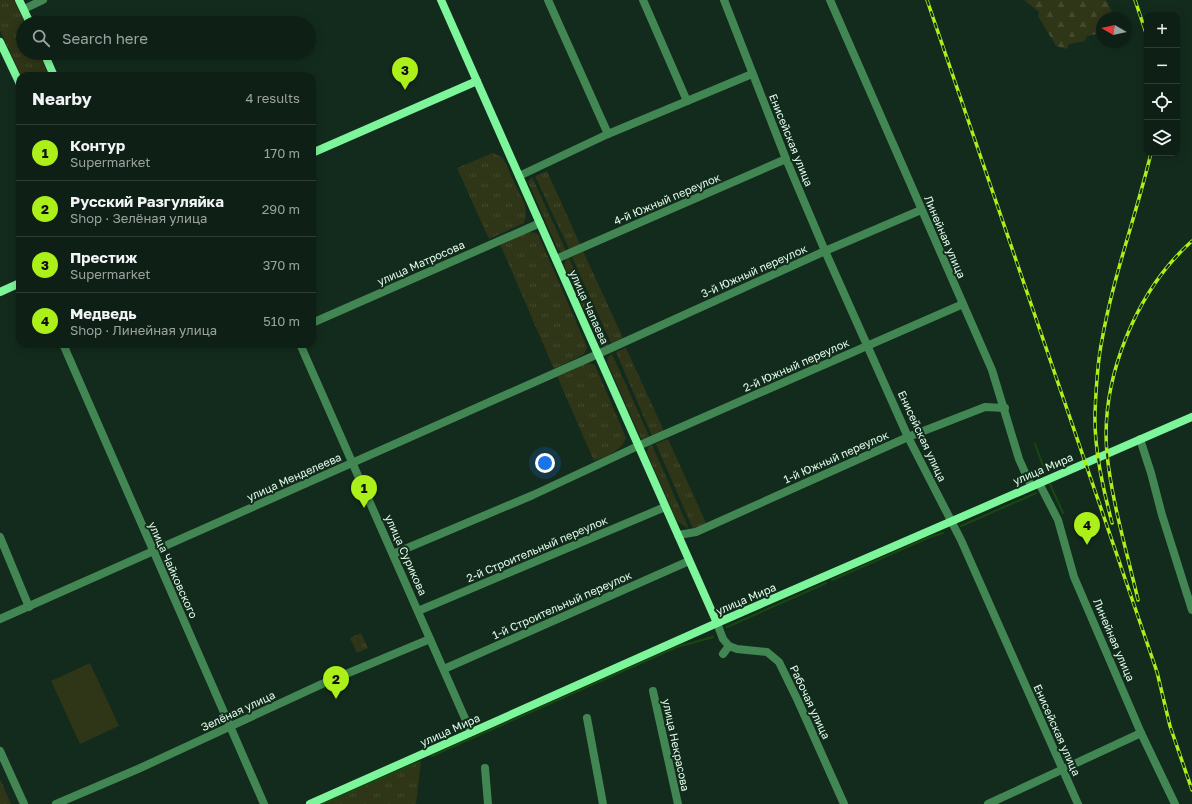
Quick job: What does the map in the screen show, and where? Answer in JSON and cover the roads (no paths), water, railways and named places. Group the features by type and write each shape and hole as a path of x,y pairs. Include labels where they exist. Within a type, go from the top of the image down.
{"main road":[{"path":"19,0 27,16"},
{"name":"улица Чапаева","path":"441,0 717,623"},
{"path":"0,42 16,76"},
{"path":"47,60 52,72"},
{"path":"316,151 477,81"},
{"path":"0,292 16,285"},
{"name":"улица Мира","path":"310,804 717,623 1192,417"}],"street":[{"path":"24,9 43,0"},
{"path":"548,0 608,134"},
{"path":"643,0 687,101"},
{"name":"Енисейская улица","path":"724,0 786,159 825,251 908,437 961,540 1078,804"},
{"name":"Линейная улица","path":"830,0 992,370 1005,408 1019,459 1031,486"},
{"path":"519,176 608,134 752,74"},
{"name":"4-й Южный переулок","path":"556,259 786,159"},
{"name":"3-й Южный переулок","path":"598,354 825,251 921,210"},
{"name":"улица Матросова","path":"316,321 540,223"},
{"name":"2-й Южный переулок","path":"393,554 533,495 638,446 963,304"},
{"name":"улица Чайковского","path":"65,348 264,804"},
{"name":"улица Сурикова","path":"302,348 471,732"},
{"name":"улица Менделеева","path":"0,619 598,354"},
{"name":"1-й Южный переулок","path":"678,535 696,532 908,437 985,407 1005,408"},
{"path":"1140,439 1192,610"},
{"name":"Линейная улица","path":"1039,483 1058,520 1074,577 1141,733 1175,804"},
{"name":"2-й Строительный переулок","path":"418,611 665,507"},
{"path":"0,537 29,607"},
{"name":"1-й Строительный переулок","path":"444,669 689,561"},
{"path":"717,623 723,639 729,646 723,654"},
{"name":"Зелёная улица","path":"56,804 322,684 430,639"},
{"name":"Рабочая улица","path":"729,646 737,649 767,652 779,662 844,804"},
{"name":"улица Некрасова","path":"653,691 678,804"},
{"path":"587,718 603,804"},
{"path":"988,804 1141,733"},
{"path":"0,751 24,804"},
{"path":"485,768 488,804"}],"waterway":[{"path":"1035,444 1045,471"},
{"path":"1050,484 1063,513"},
{"path":"961,526 1036,493"},
{"path":"832,580 930,537 943,533"},
{"path":"727,627 826,583"},
{"path":"432,756 677,647 713,637"},
{"path":"323,804 419,762"}],"railway":[{"path":"927,0 1157,672 1170,726 1192,790"},
{"path":"1135,0 1144,27"},
{"path":"1112,523 1102,482 1096,440 1096,386 1100,349 1112,293 1150,156"},
{"path":"1138,600 1116,509 1109,472 1106,425 1109,396 1116,367 1126,338 1139,311 1154,285 1172,261 1192,241"}],"place":[{"name":"Престиж","path":"405,90"},
{"name":"Контур","path":"364,508"},
{"name":"Медведь","path":"1087,545"},
{"name":"Русский Разгуляйка","path":"336,699"}]}
